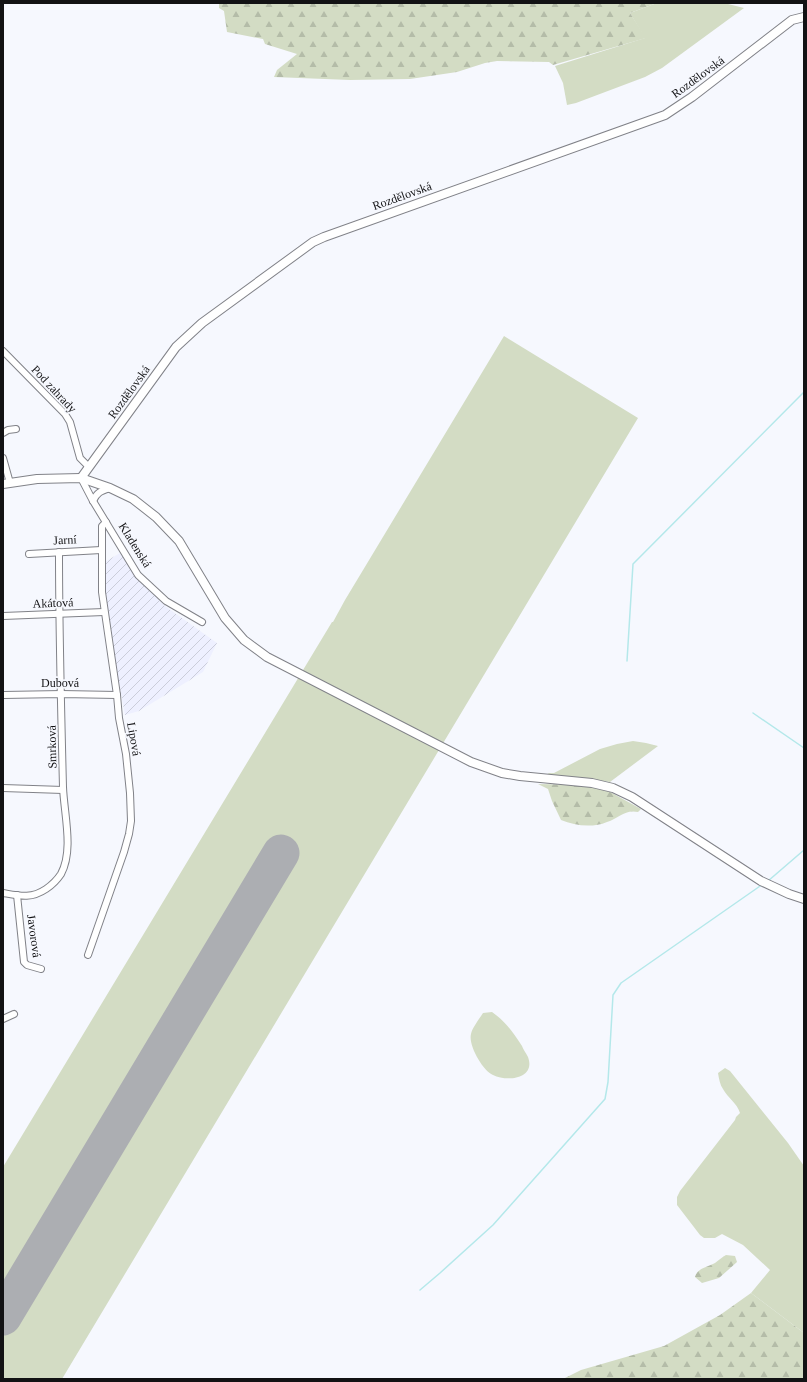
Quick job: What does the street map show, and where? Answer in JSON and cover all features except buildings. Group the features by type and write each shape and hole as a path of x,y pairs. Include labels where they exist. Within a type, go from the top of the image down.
{"street":[{"name":"Rozdělovská","path":"81,478 176,347 202,323 314,242 324,237 665,114 692,97 792,20 804,17"},
{"name":"Pod zahrady","path":"3,351 66,414 70,422 80,458 89,467"},
{"path":"3,433 8,430 16,429"},
{"path":"3,458 6,484 37,478 81,478 110,488 133,500 156,517 179,541 225,618 244,640 267,657 471,762 502,773 592,783 613,788 639,801 761,881 804,899"},
{"name":"Kladenská","path":"81,478 93,501 138,575 166,601 202,622"},
{"path":"93,501 99,492 110,488"},
{"name":"Lipová","path":"88,955 124,852 131,820 130,793 102,592 102,526 106,522"},
{"name":"Jarní","path":"29,554 101,550"},
{"name":"Smrková","path":"3,893 29,896 39,894 52,885 61,874 66,861 68,846 63,790 59,552"},
{"name":"Akátová","path":"3,616 104,612"},
{"name":"Dubová","path":"3,695 117,695"},
{"path":"3,788 63,790"},
{"name":"Javorová","path":"18,895 24,962 27,965 41,969"},
{"path":"3,1019 14,1014"}],"shaded area":[{"path":"120,553 138,580 165,606 217,643 203,672 139,711 125,715 103,589 103,563"}],"green space":[{"path":"219,3 657,3 630,13 646,38 553,65 549,62 497,61 485,63 457,72 410,79 350,80 274,77 277,70 297,54 265,44 263,39 227,32 224,11 219,8"},
{"path":"657,3 724,3 744,8 662,68 645,77 567,105 563,83 555,66 645,38 630,13"},
{"path":"504,336 638,418 62,1379 3,1379 3,1167 333,622"},
{"path":"633,741 658,746 610,782 546,775 549,773 554,773 600,749"},
{"path":"538,784 601,787 641,809 638,812 633,811 626,813 602,824 584,826 572,824 561,820 548,789"},
{"path":"492,1012 512,1031 528,1057 528,1070 519,1077 506,1078 489,1073 474,1051 471,1039 473,1029 483,1013"},
{"path":"725,1068 730,1071 788,1143 804,1166 804,1333 751,1293 770,1270 743,1245 722,1234 715,1238 704,1238 677,1205 677,1197 680,1191 740,1113 737,1106 720,1084 718,1073"},
{"path":"726,1255 735,1256 737,1262 719,1278 702,1283 695,1277 700,1270 715,1263"},
{"path":"751,1293 804,1333 804,1379 563,1379 581,1370 664,1346 720,1315"}],"waterway":[{"path":"627,661 633,564 804,392"},
{"path":"753,713 804,748"},
{"path":"768,881 804,850"},
{"path":"420,1290 493,1225 605,1099 608,1082 613,995 621,983 763,884"}],"runway":[{"path":"3,1317 281,853"}]}
